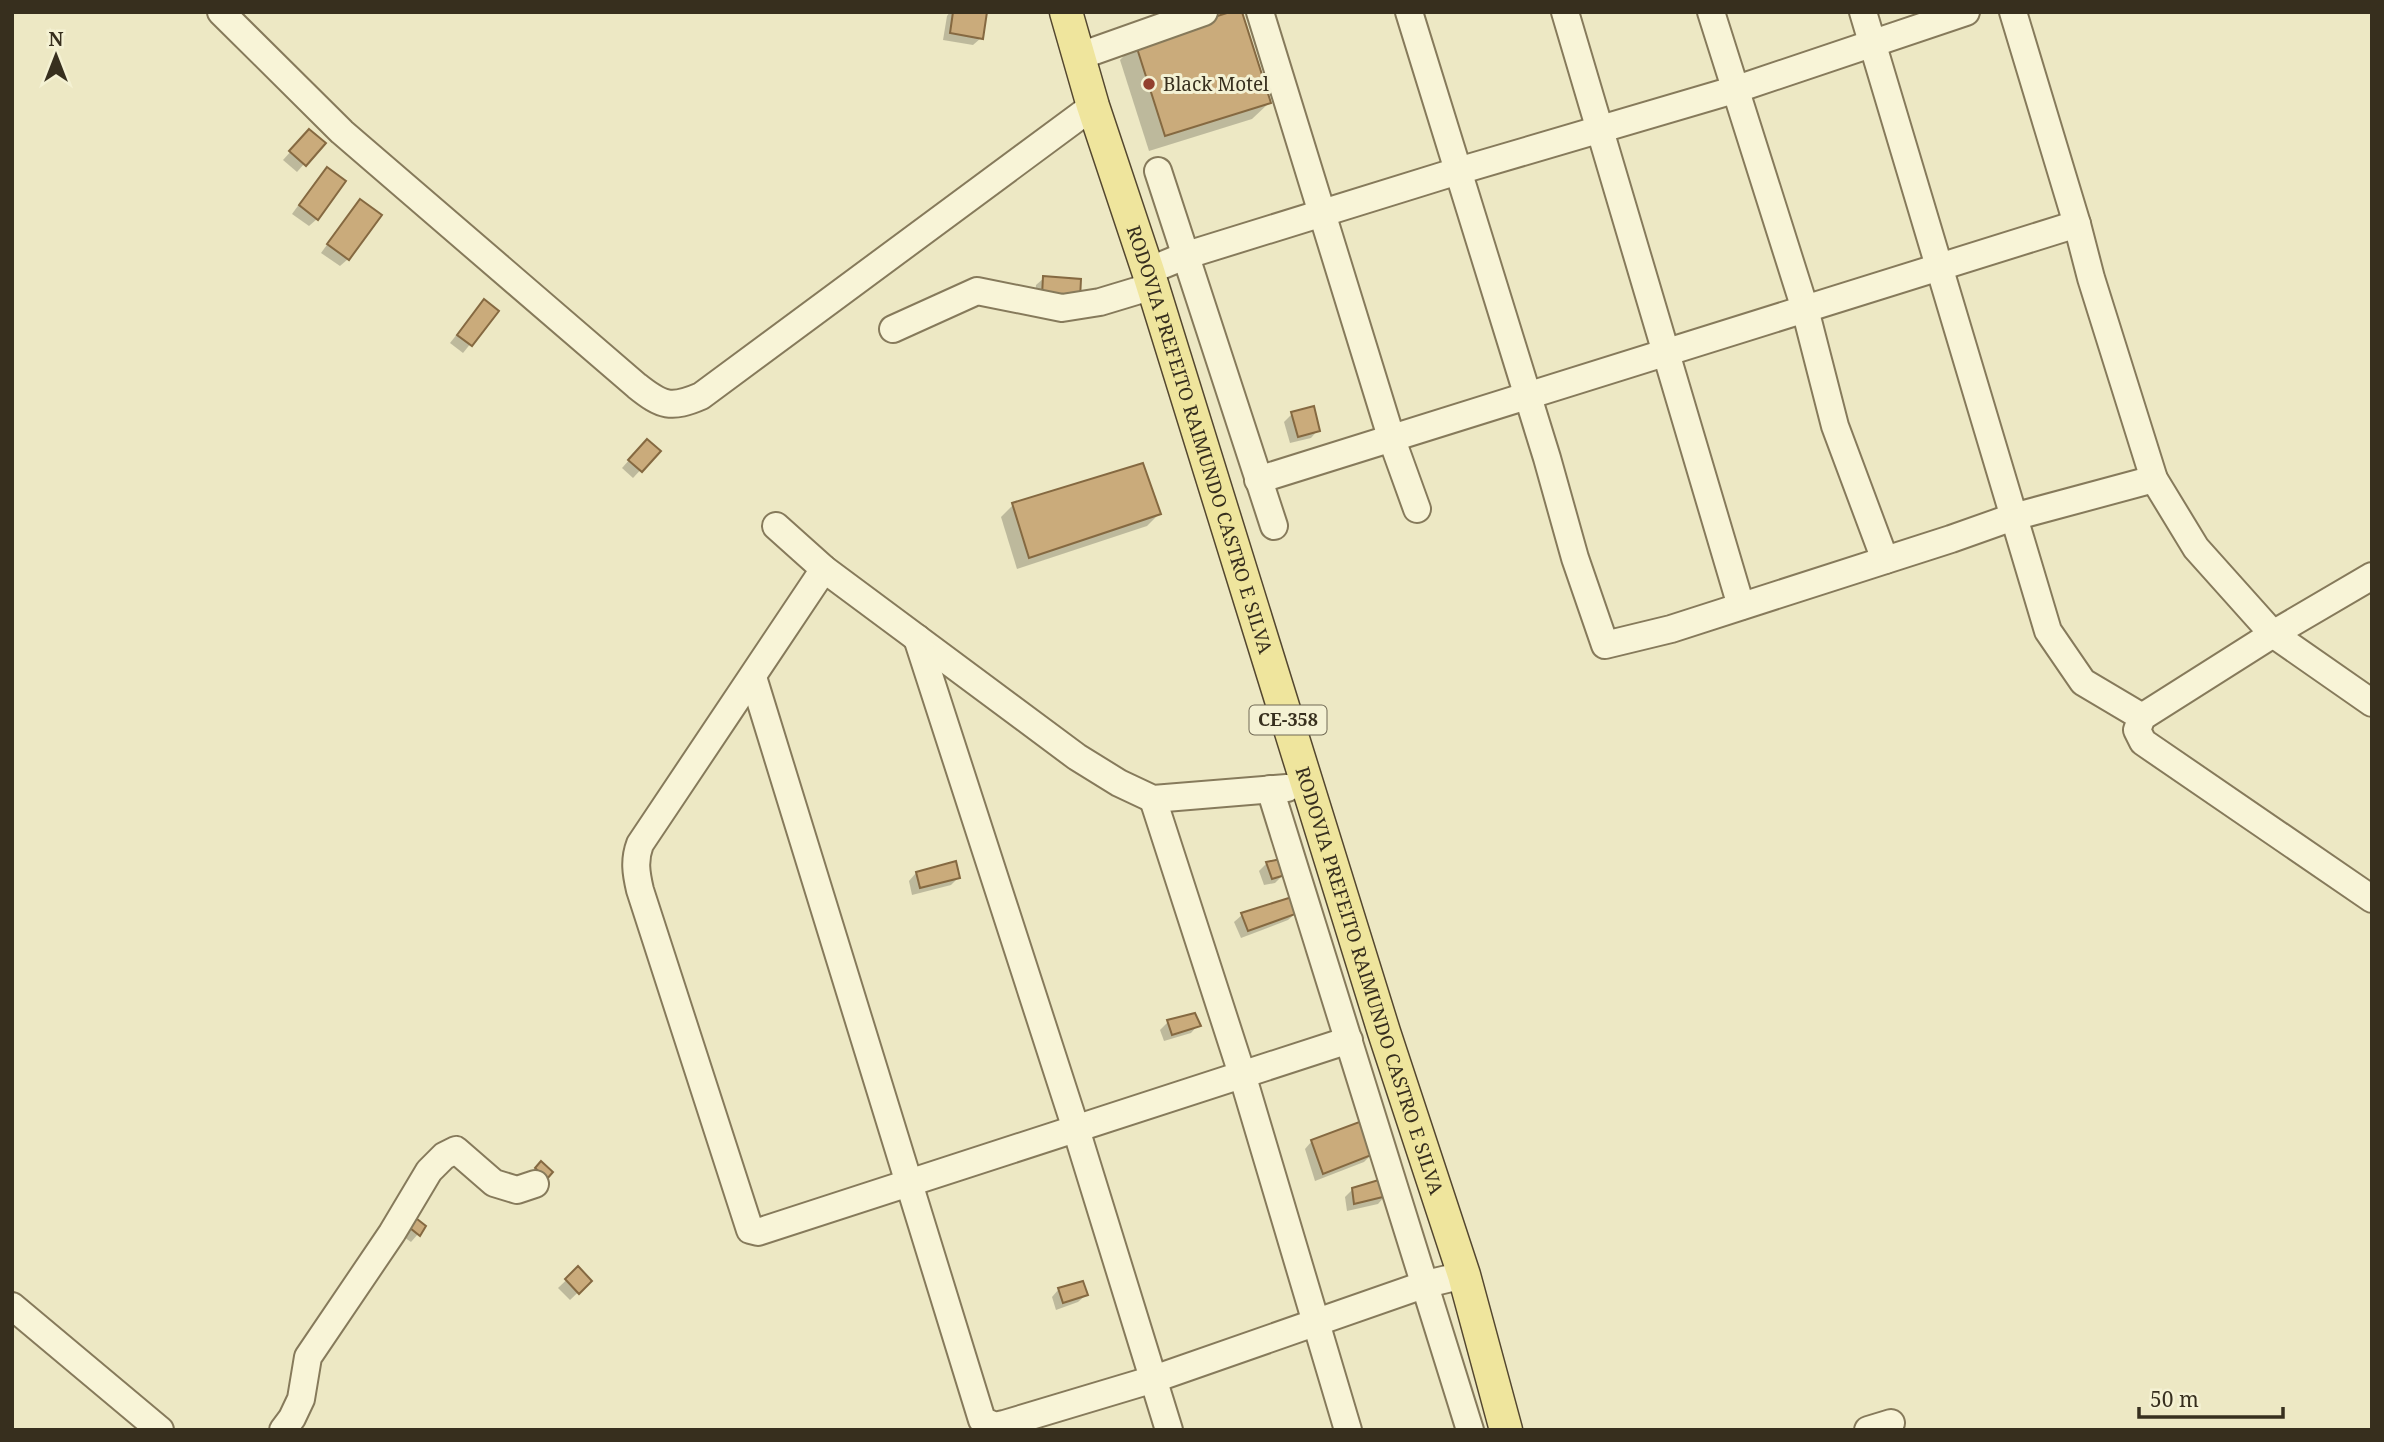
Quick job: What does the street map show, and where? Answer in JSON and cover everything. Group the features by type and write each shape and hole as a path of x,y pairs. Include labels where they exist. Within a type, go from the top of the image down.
{"main road":[{"name":"RODOVIA PREFEITO RAIMUNDO CASTRO E SILVA","path":"1066,12 1093,106 1150,278 1384,1032 1464,1275 1506,1430"}],"street":[{"path":"221,12 342,132 637,386 667,404 680,405 701,396 1093,106"},
{"path":"1080,56 1204,12"},
{"path":"1260,12 1391,438 1417,509"},
{"path":"1409,12 1547,458 1575,558 1605,645 1671,629 2013,517 2154,479"},
{"path":"1565,12 1741,606"},
{"path":"1711,12 1805,309 1835,426 1885,560"},
{"path":"1863,12 2048,631 2083,682 2142,717"},
{"path":"893,329 977,291 1062,308 1100,302 1150,278 1186,256 1458,171 1737,89 1966,12"},
{"path":"2013,12 2091,278 2154,479 2196,548 2273,634 2372,703"},
{"path":"1158,171 1273,526"},
{"path":"1258,480 2077,224"},
{"path":"776,526 824,569 1077,757 1119,783 1153,799 1310,788"},
{"path":"824,569 640,844 636,857 635,872 640,890 750,1230 758,1232 1349,1040"},
{"path":"2372,576 2273,634 2142,717 2137,730 2143,742 2372,900"},
{"path":"917,638 1076,1129 1169,1430"},
{"path":"753,677 982,1420 995,1426 1004,1424 1154,1379 1426,1284 1464,1275"},
{"path":"1270,789 1470,1430"},
{"path":"1153,799 1242,1074 1349,1430"},
{"path":"283,1430 301,1399 308,1357 392,1233 429,1171 444,1156 456,1150 494,1183 517,1190 535,1184"},
{"path":"12,1306 160,1430"}],"building":[{"path":"953,12 987,12 983,39 950,33"},
{"name":"Black Motel","path":"1230,12 1242,12 1271,103 1165,136 1135,42"},
{"path":"309,129 326,143 306,166 289,151"},
{"path":"327,167 346,181 318,220 299,205"},
{"path":"360,199 382,215 349,260 327,244"},
{"path":"1043,276 1081,279 1080,299 1042,296"},
{"path":"484,299 499,311 472,346 457,335"},
{"path":"1314,406 1320,431 1298,437 1291,412"},
{"path":"647,439 661,451 642,472 628,460"},
{"path":"1143,463 1161,514 1029,558 1012,503"},
{"path":"1281,859 1285,875 1272,879 1266,862"},
{"path":"956,861 960,878 920,888 916,872"},
{"path":"1292,897 1298,913 1248,931 1241,913"},
{"path":"1195,1013 1201,1026 1172,1035 1167,1020"},
{"path":"1362,1121 1374,1154 1323,1174 1311,1140"},
{"path":"541,1161 553,1172 547,1179 535,1168"},
{"path":"1382,1179 1387,1196 1354,1204 1352,1188"},
{"path":"412,1215 426,1226 420,1236 405,1224"},
{"path":"578,1266 592,1281 579,1294 565,1279"},
{"path":"1083,1281 1088,1295 1063,1303 1058,1288"}],"place":[{"name":"Black Motel","path":"1149,84"}]}
